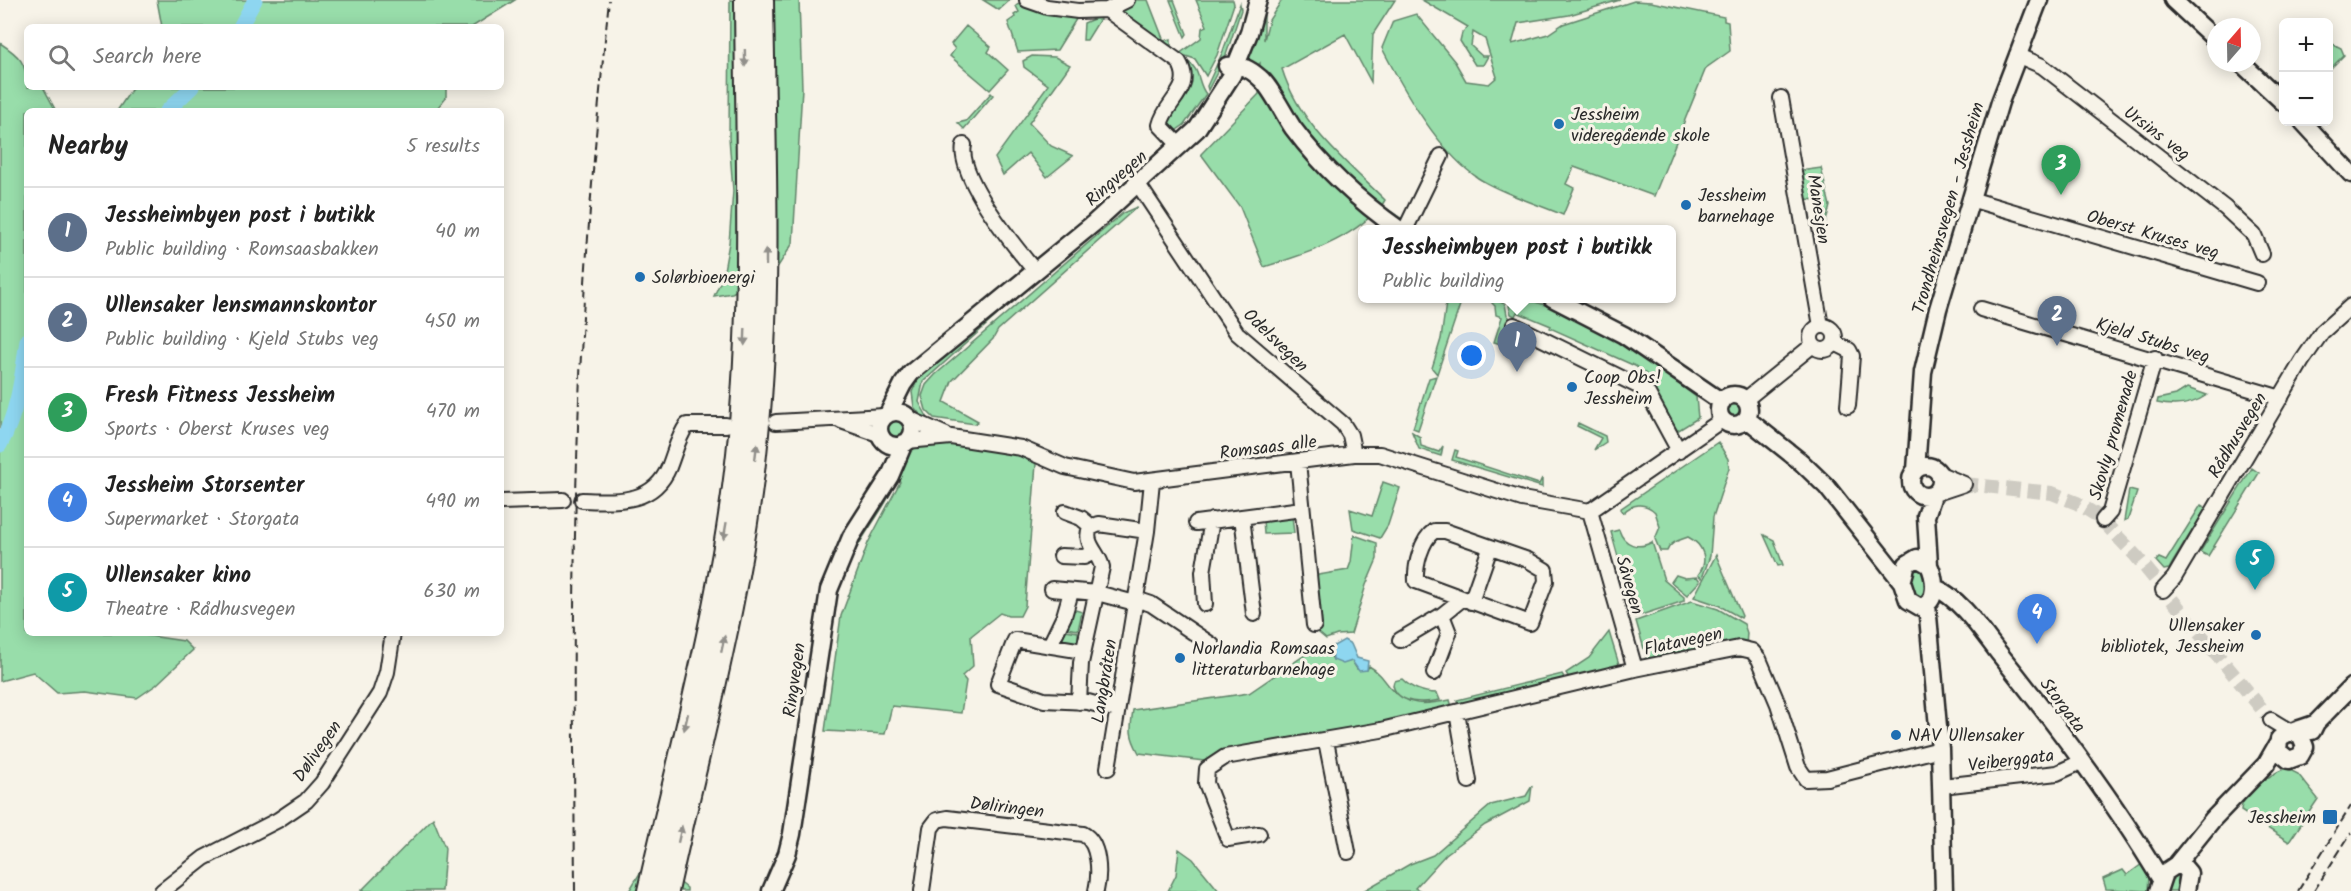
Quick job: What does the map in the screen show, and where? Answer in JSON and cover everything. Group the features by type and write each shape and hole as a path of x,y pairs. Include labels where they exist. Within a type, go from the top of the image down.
{"highway":[{"path":"648,891 714,597 739,435 747,264 745,0"},
{"path":"668,891 732,602 750,501 758,435 765,355 763,0"}],"main road":[{"path":"1231,68 1247,0"},
{"path":"1231,68 1258,0"},
{"name":"Trondheimsvegen - Jessheim","path":"1916,470 1923,372 1970,199 2017,55 2039,0"},
{"path":"2173,0 2207,32"},
{"path":"1231,68 1261,78 1315,155 1362,200 1394,225"},
{"name":"Ringvegen","path":"1074,236 1089,218 1203,123 1231,68"},
{"path":"2250,72 2279,99"},
{"path":"2307,126 2351,174"},
{"name":"Ringvegen","path":"887,415 903,384 921,365 1138,184 1177,143"},
{"path":"1562,303 1624,335 1722,402"},
{"name":"Ringvegen","path":"910,419 909,389 921,365"},
{"path":"1733,395 1745,400 1749,410 1747,419 1732,425 1722,420 1719,411 1722,402 1733,395"},
{"path":"883,438 892,445 905,442 912,431 910,419 900,413 887,415 880,425 883,438 885,485"},
{"path":"1747,419 1816,475 1878,548 1919,604 1932,640 1942,786 1944,891"},
{"name":"Trondheimsvegen - Jessheim","path":"1919,432 1937,471"},
{"name":"Ringvegen","path":"771,891 787,854 792,834 829,590 851,537 885,485 905,442"},
{"path":"1902,582 1917,562 1926,516 1941,486 1937,471 1925,466 1916,470 1911,478 1918,538 1917,562"},
{"path":"1914,491 1923,496 1935,494"},
{"path":"1878,548 1917,562 1934,587 1919,604"},
{"name":"Storgata","path":"1934,587 1962,608 1985,636 2081,762 2149,858 2178,880"},
{"path":"2178,880 2207,827 2289,739 2316,723 2351,687"},
{"path":"2244,789 2258,781 2271,769 2289,760 2280,754 2289,739"}],"street":[{"path":"1028,0 1047,7 1107,10 1127,0"},
{"path":"1107,10 1179,62 1185,73 1183,88 1168,108 1160,125 1177,143"},
{"name":"Ursins veg","path":"2017,55 2042,66 2225,208 2254,235 2262,254"},
{"name":"Manesjen","path":"1781,98 1821,326"},
{"path":"964,145 963,160 984,204 1035,271"},
{"path":"1407,225 1441,156"},
{"name":"Odelsvegen","path":"1138,184 1237,333 1343,424 1350,435 1354,454"},
{"name":"Oberst Kruses veg","path":"1970,199 2257,283"},
{"name":"Rådhusvegen","path":"2163,590 2174,578 2280,398 2322,332 2351,306"},
{"name":"Kjeld Stubs veg","path":"1981,309 2155,358 2280,398"},
{"path":"1514,325 1640,387 1648,394 1679,451"},
{"path":"1813,345 1812,334 1821,326 1833,331 1835,342 1849,350 1852,356 1848,406"},
{"path":"1813,345 1824,350 1835,342"},
{"path":"1745,400 1813,345"},
{"name":"Skovly promenade","path":"2103,520 2110,512 2155,358"},
{"path":"776,423 887,415"},
{"path":"837,419 883,438"},
{"name":"Romsaas alle","path":"910,419 951,437 1022,448 1065,467 1112,479 1152,481 1354,454 1380,454 1522,499 1590,511"},
{"path":"1590,511 1722,420"},
{"path":"582,500 628,501 644,495 656,488 668,470 679,435 687,424 726,425"},
{"name":"Romsaas alle","path":"905,442 951,437"},
{"path":"1298,462 1314,625"},
{"path":"1935,494 1964,484 1937,471"},
{"name":"Langbråten","path":"1108,768 1147,531 1152,481"},
{"path":"504,502 563,500"},
{"path":"1196,523 1302,509"},
{"name":"Såvegen","path":"1590,511 1635,669"},
{"path":"1065,512 1082,518 1092,527"},
{"path":"1242,517 1254,614"},
{"path":"1204,604 1203,572 1212,520"},
{"path":"1078,702 1083,651 1101,567 1088,533 1092,527 1099,524 1147,531"},
{"path":"1434,531 1445,531 1540,566 1546,574 1546,581 1530,623 1467,600 1416,580 1415,569 1428,535 1434,531"},
{"path":"1400,640 1467,600 1490,548"},
{"path":"1061,556 1084,557 1094,552"},
{"path":"1052,589 1097,593 1151,604 1212,645"},
{"path":"1050,645 1064,616 1071,592"},
{"path":"1434,674 1449,633 1442,615"},
{"name":"Dølivegen","path":"162,891 204,858 278,819 306,801 322,783 380,693 387,672 393,636"},
{"path":"1083,651 1015,640 998,684 1044,700 1078,702 1117,710"},
{"name":"Flatavegen","path":"1259,834 1228,839 1206,783 1207,770 1225,757 1326,741 1635,669 1739,648 1752,651 1762,668 1798,767 1806,779 1827,778 1940,749"},
{"path":"1457,712 1468,781"},
{"path":"1326,741 1348,852"},
{"name":"Veiberggata","path":"1942,786 2057,773 2081,762"},
{"name":"Døliringen","path":"922,891 931,828 937,820 947,818 1083,834 1091,838 1095,848 1096,891"}],"green space":[{"path":"157,0 515,0 477,24 161,24"},
{"path":"730,0 799,0 802,88 793,243 777,268 732,293 714,296 723,276 729,243 733,191 729,137"},
{"path":"983,0 1010,0 999,10"},
{"path":"1133,0 1148,0 1164,41 1171,39 1171,47 1118,11"},
{"path":"1170,0 1174,0 1187,34 1185,37"},
{"path":"1196,0 1233,0 1234,4 1217,55 1206,76 1195,59 1179,54 1201,38 1202,28 1207,26"},
{"path":"1282,0 1395,0 1373,34 1371,82 1345,34 1282,69 1290,89 1312,124 1339,156 1385,200 1382,205 1405,221 1379,208 1341,238 1264,267 1240,207 1201,154 1259,94 1260,63 1254,69 1247,53 1264,8 1264,40 1269,20"},
{"name":"Jessheim videregående skole","path":"1422,0 1620,0 1569,15 1518,23 1512,44 1548,34 1563,24 1634,1 1651,2 1724,17 1724,21 1728,22 1730,51 1706,68 1654,196 1574,167 1566,184 1574,188 1563,215 1478,178 1450,152 1423,119 1382,48 1393,21 1416,14 1455,62 1466,81 1489,84 1497,77 1485,39 1473,32 1471,46 1482,56 1488,56 1483,65 1475,65 1460,41 1462,33 1468,27"},
{"path":"1021,2 1078,16 1057,50 1018,52 1008,22 1019,12 1016,6"},
{"path":"1240,4 1241,10 1226,55 1208,90 1207,86"},
{"path":"1098,17 1100,19 1087,40 1083,40 1084,23"},
{"path":"966,26 991,47 988,52 1008,70 990,90 950,56 955,49 951,44"},
{"path":"0,43 13,52 24,66 24,90 45,90 54,108 24,108 24,636 150,636 184,641 193,650 156,685 137,698 85,691 57,693 33,672 0,681"},
{"path":"2333,44 2341,48 2344,55 2333,66"},
{"path":"1032,56 1055,57 1070,65 1029,123 1051,146 1073,156 1047,177 1028,153 1003,175 995,158 1048,85 1024,67 1023,61"},
{"path":"1187,61 1195,68 1206,94 1184,125 1174,132 1165,121 1189,86 1184,62"},
{"path":"131,90 446,90 446,97 437,108 119,108"},
{"path":"991,93 993,95 964,129 958,123 966,121"},
{"path":"1821,168 1830,206 1822,235 1816,200 1805,199 1800,171"},
{"path":"1137,207 998,330 993,339 952,381 944,402 978,421 975,424 934,418 926,410 922,396 926,385 935,375 1123,213"},
{"path":"1034,282 923,382 919,402 929,420 928,424 914,407 912,392 918,379 959,341"},
{"path":"1446,303 1461,303 1437,374 1432,368 1441,339"},
{"path":"1492,303 1505,304 1507,315 1512,320 1501,344 1494,342 1502,317 1496,315 1495,306"},
{"path":"1511,303 1537,303 1569,315 1657,368 1653,379 1648,383 1642,382 1646,374 1635,366 1550,328 1551,326 1517,312 1515,316 1511,314 1509,306"},
{"path":"1660,370 1696,397 1698,418 1674,433 1653,391"},
{"path":"1436,376 1418,430 1413,428 1429,378"},
{"path":"2187,388 2207,395 2183,405 2157,403 2158,399 2176,395"},
{"path":"1731,403 1737,403 1741,410 1737,417 1731,417 1727,413 1727,407"},
{"path":"896,418 904,423 905,427 900,435 896,436 888,431 887,427 892,419"},
{"path":"1578,423 1605,436 1606,442 1594,450 1601,438 1577,426"},
{"path":"1412,432 1420,437 1421,446 1439,452 1443,446 1441,456 1419,449"},
{"path":"890,440 949,442 951,445 1037,451 1025,606 1020,616 1000,613 971,636 973,666 962,676 966,681 961,713 892,706 885,734 825,731 841,616 868,543 900,482 898,476 893,489 857,547 838,593 828,637 814,749 810,748 836,587 896,464"},
{"path":"1718,442 1728,459 1729,468 1713,517 1710,556 1702,578 1698,575 1704,559 1698,544 1688,537 1674,543 1667,551 1660,551 1655,539 1660,527 1655,512 1643,505 1630,507 1623,513 1620,509"},
{"path":"1455,450 1458,451 1456,457 1539,484 1542,478 1542,487 1452,460"},
{"path":"2252,468 2259,473 2208,556 2200,552"},
{"path":"1383,482 1400,488 1388,525 1380,538 1353,529 1350,509 1372,516"},
{"path":"2129,490 2137,492 2128,519 2124,521"},
{"path":"2201,505 2206,508 2169,569 2164,570 2156,561 2159,558 2166,561"},
{"path":"1292,516 1294,533 1264,534 1263,519"},
{"path":"1619,530 1624,539 1632,545 1642,546 1652,542 1664,580 1684,597 1684,601 1635,617 1611,532"},
{"path":"1354,535 1377,543 1377,559 1366,585 1351,634 1326,639 1319,633 1312,576 1348,570"},
{"path":"1764,535 1774,540 1783,565 1778,566"},
{"path":"1716,555 1741,618 1718,605 1694,597"},
{"path":"1913,567 1923,567 1930,588 1920,600 1909,592"},
{"path":"1676,575 1685,578 1697,577 1700,581 1687,595 1671,582"},
{"path":"1692,601 1718,609 1744,624 1747,633 1746,646 1648,663 1636,621"},
{"path":"1069,608 1082,612 1078,630 1060,627"},
{"path":"1059,629 1078,632 1078,647 1054,638"},
{"path":"1609,632 1621,671 1572,683 1566,673 1589,658"},
{"path":"1319,652 1331,656 1333,660 1352,661 1357,669 1367,670 1369,666 1378,672 1396,693 1410,701 1425,704 1450,700 1453,711 1212,762 1139,753 1133,742 1131,723 1133,710 1249,693 1305,655"},
{"path":"1562,674 1568,684 1458,709 1457,700"},
{"path":"1402,679 1418,689 1437,693 1440,700 1420,702 1400,696 1393,685 1394,681"},
{"path":"2286,768 2298,774 2318,799 2289,842 2241,811 2242,804 2251,791 2265,779"},
{"path":"1532,786 1530,801 1485,825 1446,854 1415,888 1421,891 1363,891 1410,864 1433,855 1491,805 1526,796"},
{"path":"433,818 445,848 442,891 361,891"},
{"path":"1179,849 1193,859 1219,891 1168,891 1176,875"},
{"path":"2142,864 2149,876 2148,891 2106,889 2103,879 2123,870 2127,875"},
{"path":"643,868 664,870 687,888 687,891 629,891"},
{"path":"2181,872 2181,891 2163,891 2165,880"}],"water":[{"path":"1344,640 1351,644 1357,658 1368,661 1367,670 1359,671 1352,661 1343,664 1333,660 1332,647"}],"waterway":[{"path":"242,24 255,0"},
{"path":"170,108 189,90"},
{"path":"0,445 15,407 24,360"}],"tunnel":[{"path":"1964,484 2052,493 2077,503 2098,516 2136,556 2271,720"}],"railway":[{"path":"575,891 575,515 581,346 588,230 609,0"},
{"path":"2298,891 2351,806"},
{"path":"2314,891 2351,833"}],"place":[{"name":"Jessheim videregående skole","path":"1559,124"},
{"name":"Fresh Fitness Jessheim","path":"2061,195"},
{"name":"Jessheim barnehage","path":"1686,205"},
{"name":"Solørbioenergi","path":"640,277"},
{"name":"Ullensaker lensmannskontor","path":"2057,346"},
{"name":"Jessheimbyen post i butikk","path":"1517,372"},
{"name":"Coop Obs! Jessheim","path":"1572,387"},
{"name":"Ullensaker kino","path":"2255,590"},
{"name":"Ullensaker bibliotek, Jessheim","path":"2256,635"},
{"name":"Jessheim Storsenter","path":"2037,644"},
{"name":"Norlandia Romsaas litteraturbarnehage","path":"1180,658"},
{"name":"NAV Ullensaker","path":"1896,735"},
{"name":"Jessheim","path":"2330,817"}]}
